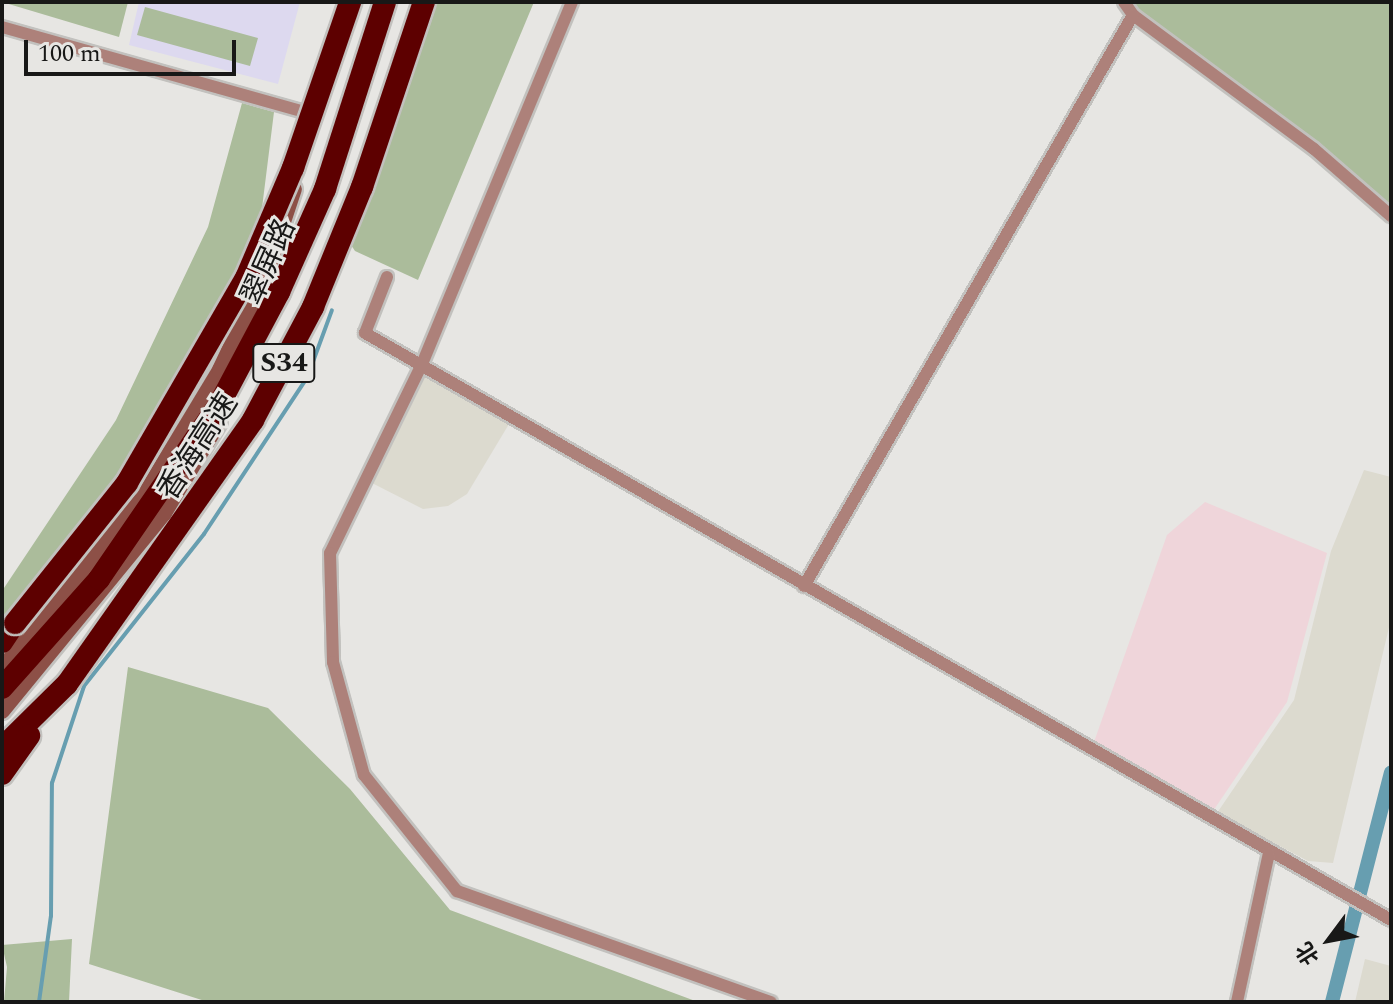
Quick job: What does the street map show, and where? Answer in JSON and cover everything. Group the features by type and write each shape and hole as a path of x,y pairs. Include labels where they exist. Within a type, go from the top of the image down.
{"highway":[{"path":"6,633 127,483 246,278 309,125 350,2"},
{"name":"香海高速","path":"2,688 99,579 220,403 279,292 325,189 385,2"},
{"name":"香海高速","path":"2,748 67,684 253,420 313,307 362,187 424,2"},
{"path":"2,774 67,684"}],"main road":[{"name":"翠屏路","path":"2,669 144,496 220,370 267,270 358,2"},
{"name":"翠屏路","path":"2,711 164,513 224,414 276,316 331,190 391,2"}],"street":[{"path":"572,2 421,366 330,553 333,662 364,775 457,891 771,1002"},
{"path":"1124,2 1133,15 1314,149 1391,216"},
{"path":"804,586 1133,15"},
{"path":"2,27 319,116"},
{"path":"387,277 365,333 1269,853 1319,876 1391,920"},
{"path":"1237,1002 1269,853"}],"shaded area":[{"path":"139,2 300,2 278,84 129,45"},
{"path":"422,371 509,424 467,494 448,506 423,509 370,482"},
{"path":"1364,470 1391,477 1391,619 1333,863 1308,861 1217,813 1294,700 1331,551"},
{"path":"1205,502 1327,553 1287,702 1213,811 1094,742 1167,535"},
{"path":"1365,959 1391,966 1391,1002 1355,1002"}],"green space":[{"path":"2,2 128,2 119,37"},
{"path":"431,2 534,2 418,280 355,251 349,242"},
{"path":"1133,2 1391,2 1391,205 1138,9"},
{"path":"145,7 258,38 250,66 137,35"},
{"path":"242,103 274,112 255,264 134,479 2,645 2,591 116,420 208,227"},
{"path":"128,667 268,708 350,789 450,910 698,1002 208,1002 89,964"},
{"path":"72,939 69,1002 4,1002 7,967 2,945"}],"waterway":[{"path":"39,1002 51,916 52,783 84,686 204,534 307,378 332,310"},
{"path":"1332,1002 1391,772"}]}
